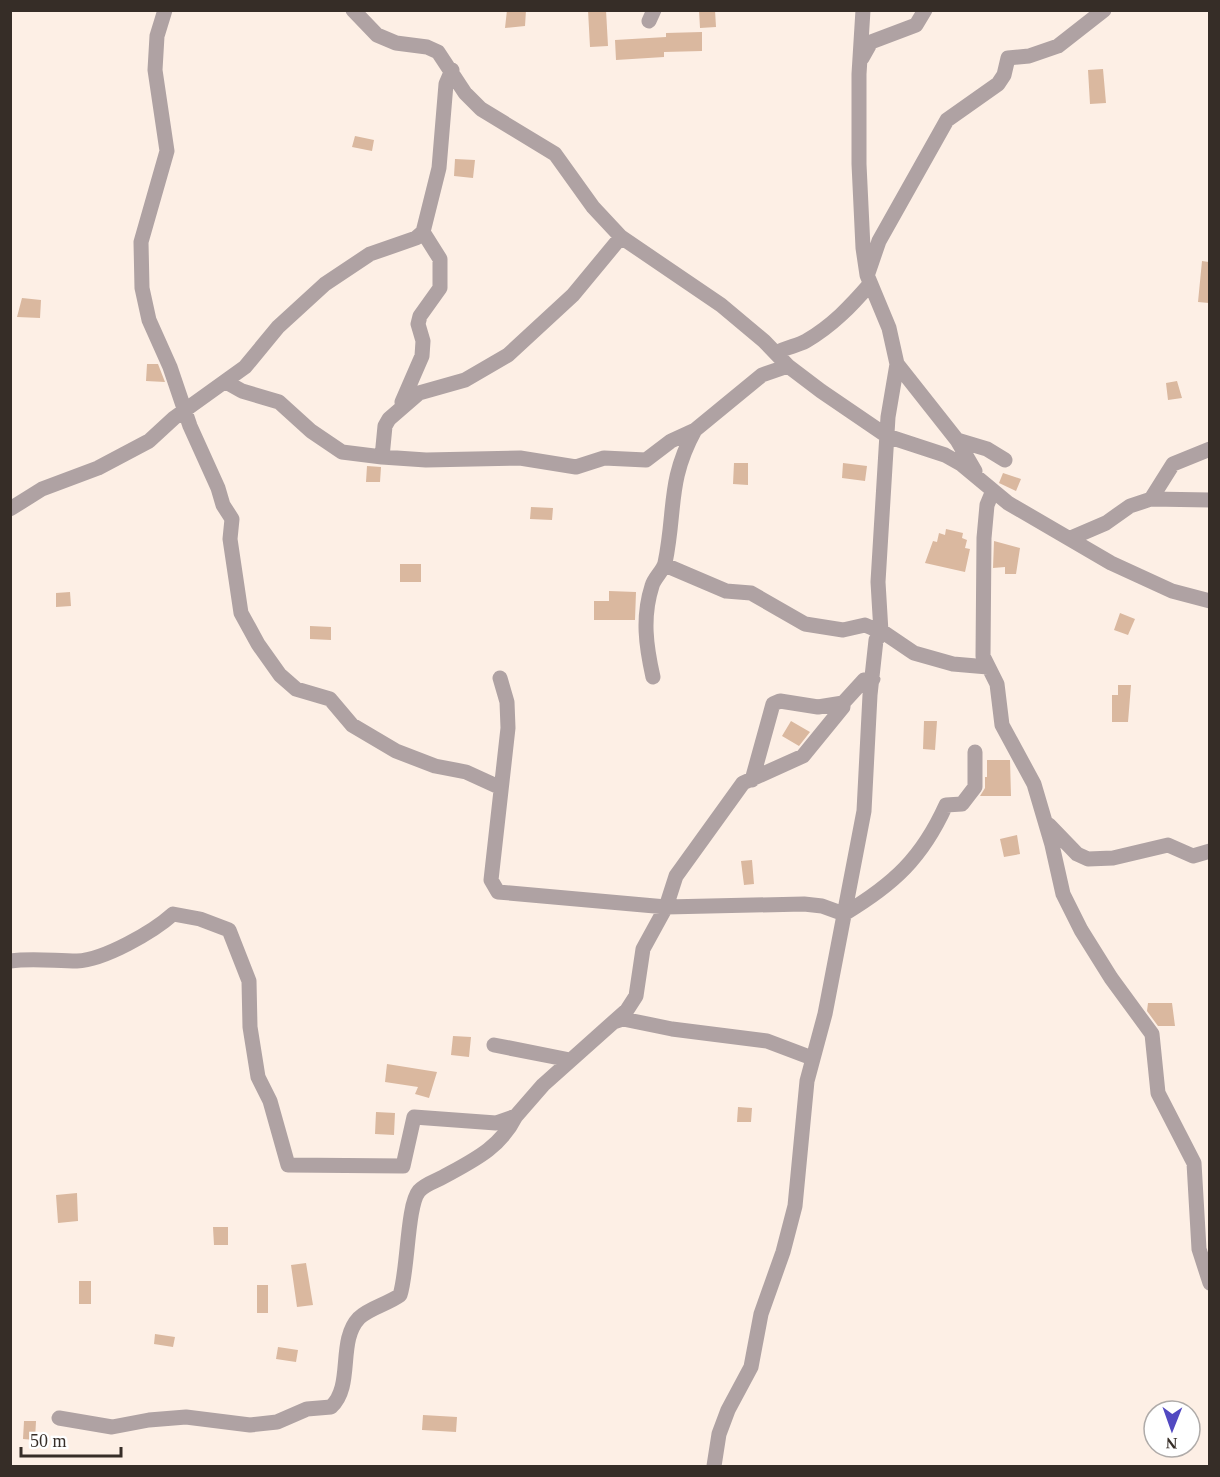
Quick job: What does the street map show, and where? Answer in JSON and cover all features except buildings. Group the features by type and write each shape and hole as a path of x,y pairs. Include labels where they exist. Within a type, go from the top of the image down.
{"street":[{"path":"165,10 157,36 155,61 166,151 143,232 141,275 146,310 223,505 232,519 230,539 242,613 258,644 285,681 296,689 330,699 352,725 396,751 427,763 466,772 501,788"},
{"path":"353,10 377,35 396,43 427,47 438,52 465,93 481,109 555,154 593,207 621,237 721,305 788,366 887,436 945,455 979,478"},
{"path":"714,1467 719,1434 728,1410 751,1367 761,1314 783,1252 795,1206 807,1081 825,1014 864,811 878,636 878,582 887,436 897,364 889,328 869,280 859,186 860,61 863,10"},
{"path":"860,61 871,42 916,25 924,10"},
{"path":"776,353 804,342 846,313 869,280 879,241 947,120 998,84 1004,75 1008,58 1029,56 1058,46 1104,10"},
{"path":"10,509 42,489 133,452 150,441 184,410 226,382 257,355 278,327 325,284 370,254 410,243 423,232 439,168 446,84 452,70"},
{"path":"396,413 415,377 422,356 423,341 418,324 420,316 440,288 440,259 423,232"},
{"path":"382,457 385,426 396,413 419,393 465,380 508,355 573,295 621,237"},
{"path":"897,364 957,440 979,478 992,492 1111,563 1172,591 1209,601"},
{"path":"226,382 242,391 279,402 311,431 342,452 426,460 519,458 576,467 604,458 646,460 671,441 695,430 762,375 788,366"},
{"path":"653,677 644,628 652,584 665,565 676,474 681,455 695,430"},
{"path":"957,440 987,450 1005,460"},
{"path":"1151,499 1173,464 1209,449"},
{"path":"992,492 987,505 984,538 981,645 1000,694 1002,725 1013,749 1025,764 1043,817 1062,894 1111,978 1152,1034 1158,1093 1194,1163 1199,1249 1209,1283"},
{"path":"1071,538 1106,523 1130,506 1151,499 1209,500"},
{"path":"665,565 726,591 751,593 805,624 843,630 865,625 878,636"},
{"path":"878,636 883,632 914,653 953,664 988,668"},
{"path":"500,678 508,713 491,880 498,892 666,907 804,904 822,906 844,914"},
{"path":"752,780 773,704 780,701 828,708 843,703 864,680 873,679"},
{"path":"59,1418 112,1427 149,1420 186,1417 250,1425 277,1422 307,1409 331,1407 339,1393 352,1330 359,1318 400,1295 405,1281 412,1209 419,1191 489,1151 501,1140 516,1116 570,1060 614,1022 636,996 643,949 666,907 676,876 743,783 803,756 822,735 843,707 843,703"},
{"path":"844,914 865,901 916,859 934,831 946,805 962,804 975,787 975,752"},
{"path":"1043,817 1077,854 1088,859 1113,858 1168,844 1193,856 1209,851"},
{"path":"10,961 32,958 91,960 159,927 173,914 200,919 229,930 249,981 250,1027 258,1077 270,1101 288,1166 403,1166 414,1118 496,1123 516,1116"},
{"path":"614,1022 623,1019 672,1029 767,1041 812,1058"},
{"path":"494,1044 570,1060"}]}
